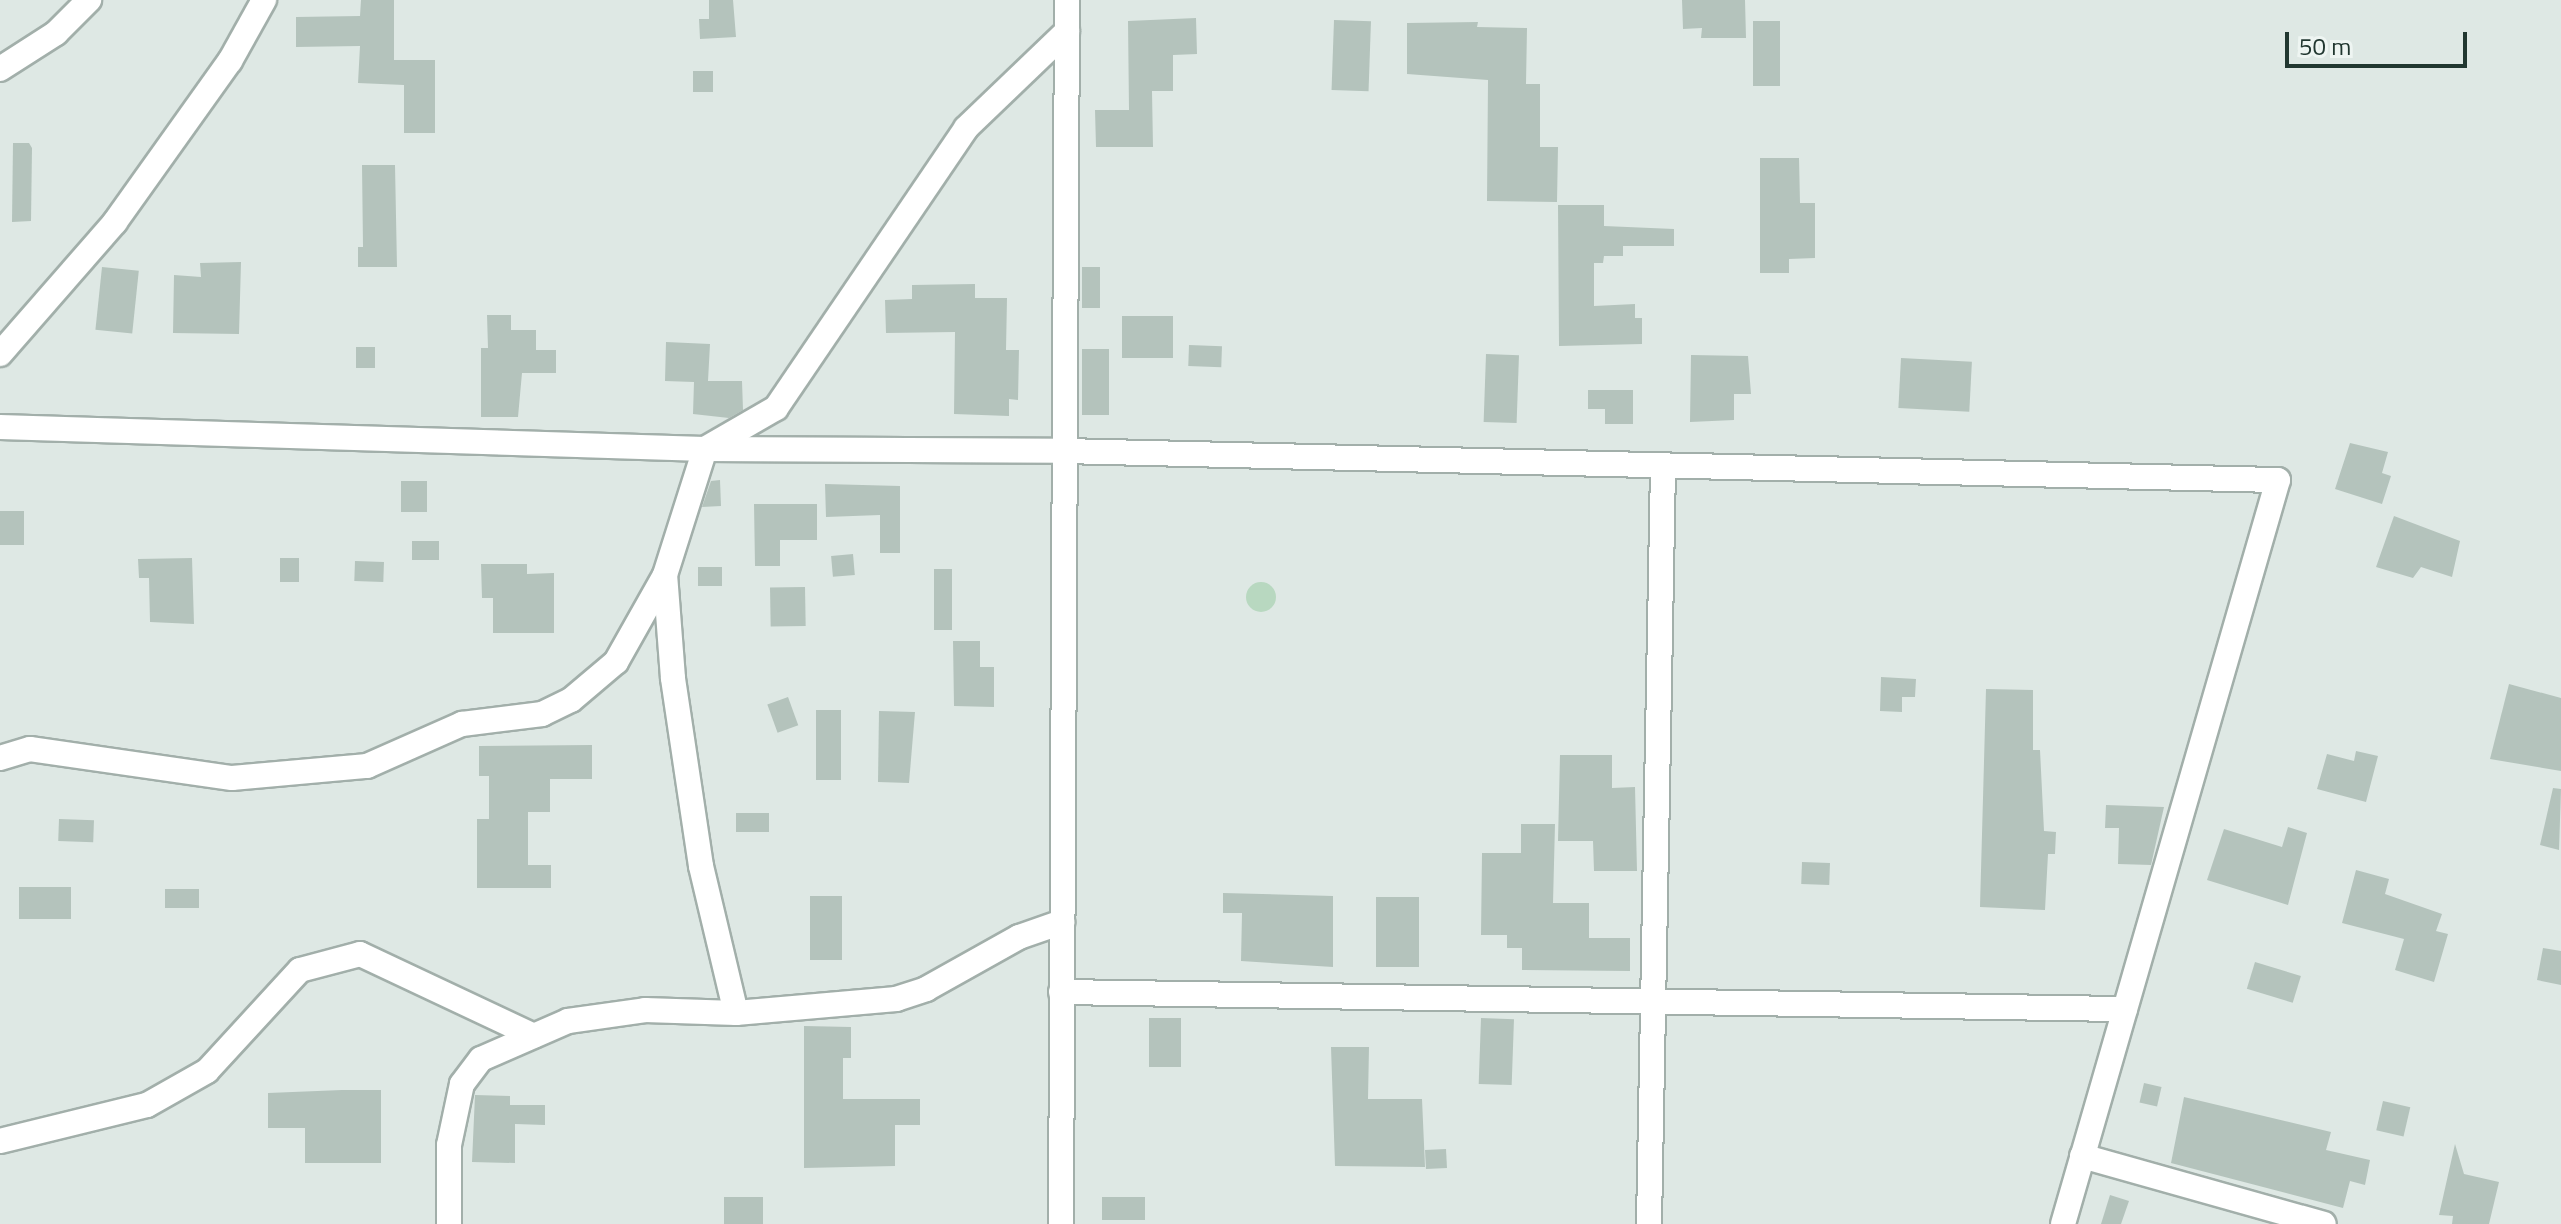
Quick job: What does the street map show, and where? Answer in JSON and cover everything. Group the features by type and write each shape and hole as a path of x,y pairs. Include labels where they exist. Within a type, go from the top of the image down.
{"street":[{"path":"0,69 56,33 89,0"},
{"path":"0,354 115,222 230,61 264,0"},
{"path":"1061,1224 1067,0"},
{"path":"0,758 30,749 232,778 367,766 462,724 542,714 571,700 616,662 665,575 705,449 776,408 966,128 1067,31"},
{"path":"0,427 705,449 1063,451 2278,480 2063,1224"},
{"path":"1649,1224 1663,465"},
{"path":"665,575 673,678 701,866 736,1013"},
{"path":"449,1224 449,1145 462,1084 481,1059 568,1021 645,1010 736,1013 896,999 926,989 1019,937 1062,922"},
{"path":"0,1141 147,1105 207,1071 300,970 360,954 534,1036"},
{"path":"1061,992 2125,1009"},
{"path":"2082,1156 2324,1224"}],"green space":[{"path":"1261,582 1272,586 1276,597 1272,608 1261,612 1250,608 1246,597 1250,586"}],"building":[{"path":"361,0 394,0 394,60 435,60 435,133 404,133 404,85 358,83 360,46 296,47 296,17 360,16"},
{"path":"709,0 733,0 736,37 700,39 699,19 709,19"},
{"path":"1682,0 1745,0 1746,38 1701,38 1702,28 1683,29"},
{"path":"1196,18 1197,54 1173,55 1173,91 1152,91 1153,147 1096,147 1095,110 1129,110 1128,21"},
{"path":"1334,20 1371,21 1369,91 1332,90"},
{"path":"1753,21 1780,21 1780,86 1753,86"},
{"path":"1478,22 1477,27 1527,28 1526,84 1540,84 1540,147 1558,147 1557,202 1487,201 1488,80 1407,74 1407,23"},
{"path":"693,71 713,71 713,92 693,92"},
{"path":"13,143 29,143 32,148 31,221 12,222"},
{"path":"1760,158 1799,158 1800,203 1815,203 1815,258 1789,259 1789,273 1760,273"},
{"path":"362,165 395,165 397,267 358,267 358,247 363,247"},
{"path":"1558,205 1604,205 1604,226 1674,229 1674,246 1623,246 1623,256 1604,256 1603,263 1594,263 1594,306 1635,304 1635,318 1642,318 1642,344 1559,346"},
{"path":"241,262 239,334 173,333 174,275 201,277 200,263"},
{"path":"102,267 139,271 132,334 95,330"},
{"path":"1082,267 1100,267 1100,308 1082,308"},
{"path":"975,284 975,298 1007,298 1006,350 1019,350 1018,400 1009,399 1009,416 954,414 955,332 886,333 885,300 912,299 912,285"},
{"path":"487,315 511,315 511,330 536,330 536,350 556,350 556,373 522,373 518,417 481,417 481,348 488,348"},
{"path":"1122,316 1173,316 1173,358 1122,358"},
{"path":"666,342 710,344 708,381 742,381 743,410 729,418 693,414 694,382 665,381"},
{"path":"1189,345 1222,346 1221,367 1188,366"},
{"path":"356,347 375,347 375,368 356,368"},
{"path":"1082,349 1109,349 1109,415 1082,415"},
{"path":"1486,354 1519,355 1517,423 1484,422"},
{"path":"1691,355 1748,356 1751,394 1734,394 1734,420 1690,422"},
{"path":"1901,358 1972,362 1969,412 1898,408"},
{"path":"1588,390 1633,390 1633,424 1605,424 1605,409 1588,409"},
{"path":"2350,443 2388,452 2382,473 2391,476 2382,504 2335,489"},
{"path":"720,480 721,506 702,507 711,481"},
{"path":"401,481 427,481 427,512 401,512"},
{"path":"825,484 900,486 900,553 880,553 880,515 826,517"},
{"path":"754,504 817,504 817,540 780,540 780,566 755,566"},
{"path":"0,511 24,511 24,545 0,545"},
{"path":"2394,516 2460,541 2452,577 2421,567 2413,578 2376,567"},
{"path":"412,541 439,541 439,560 412,560"},
{"path":"853,554 855,575 833,577 831,556"},
{"path":"192,558 194,624 150,622 149,578 139,578 138,559"},
{"path":"280,558 299,558 299,582 280,582"},
{"path":"355,561 384,562 383,582 354,581"},
{"path":"481,564 527,564 527,574 554,573 554,633 493,633 493,598 482,598"},
{"path":"698,567 722,567 722,586 698,586"},
{"path":"934,569 952,569 952,630 934,630"},
{"path":"805,587 806,626 771,627 770,588"},
{"path":"953,641 980,641 980,667 994,667 994,707 954,706"},
{"path":"1881,677 1916,679 1915,697 1902,697 1902,712 1880,711"},
{"path":"2509,684 2561,698 2561,771 2490,759"},
{"path":"1986,689 2033,690 2033,750 2040,750 2044,831 2056,832 2055,854 2048,854 2045,910 1980,907"},
{"path":"788,697 798,725 778,733 767,705"},
{"path":"816,710 841,710 841,780 816,780"},
{"path":"879,711 915,712 909,783 878,782"},
{"path":"592,745 592,779 550,779 550,812 528,812 528,865 551,865 551,888 477,888 477,819 489,819 489,776 479,776 479,746"},
{"path":"2356,751 2378,756 2366,802 2317,789 2327,754 2354,761"},
{"path":"1560,755 1612,755 1612,788 1635,787 1637,871 1594,871 1593,841 1558,841"},
{"path":"2553,788 2561,789 2559,850 2540,845"},
{"path":"2106,805 2164,807 2151,865 2118,864 2119,828 2105,828"},
{"path":"736,813 769,813 769,832 736,832"},
{"path":"59,819 94,820 93,842 58,841"},
{"path":"1521,824 1555,824 1553,903 1589,903 1589,938 1630,938 1630,971 1522,970 1522,948 1507,948 1507,935 1481,935 1482,853 1521,853"},
{"path":"2288,827 2307,833 2288,905 2207,880 2224,829 2282,847"},
{"path":"1802,862 1830,863 1829,885 1801,884"},
{"path":"2356,870 2389,879 2385,894 2442,914 2436,931 2448,934 2434,982 2395,970 2404,939 2342,923"},
{"path":"19,887 71,887 71,919 19,919"},
{"path":"165,889 199,889 199,908 165,908"},
{"path":"1223,893 1333,896 1333,967 1241,961 1242,913 1223,913"},
{"path":"810,896 842,896 842,960 810,960"},
{"path":"1376,897 1419,897 1419,967 1376,967"},
{"path":"2543,948 2561,951 2561,985 2537,980"},
{"path":"2255,962 2301,976 2293,1003 2247,989"},
{"path":"1149,1018 1181,1018 1181,1067 1149,1067"},
{"path":"1481,1018 1514,1019 1512,1085 1479,1084"},
{"path":"804,1026 851,1027 851,1058 843,1058 843,1099 920,1099 920,1125 895,1125 895,1166 804,1168"},
{"path":"1331,1047 1369,1047 1368,1099 1422,1099 1425,1167 1335,1166"},
{"path":"2144,1083 2162,1087 2157,1107 2140,1102"},
{"path":"381,1090 381,1163 305,1163 305,1128 268,1128 268,1093"},
{"path":"475,1095 510,1096 510,1105 545,1105 545,1125 515,1124 515,1163 472,1162"},
{"path":"2184,1097 2331,1132 2326,1150 2370,1160 2365,1185 2350,1181 2343,1208 2171,1163"},
{"path":"2383,1101 2410,1107 2404,1137 2376,1130"},
{"path":"2455,1144 2464,1174 2499,1182 2489,1224 2452,1224 2453,1216 2439,1215"},
{"path":"1446,1149 1447,1168 1426,1169 1425,1150"},
{"path":"2110,1195 2129,1201 2121,1224 2101,1224"},
{"path":"724,1197 763,1197 763,1224 724,1224"},
{"path":"1102,1197 1145,1197 1145,1220 1102,1220"}]}
